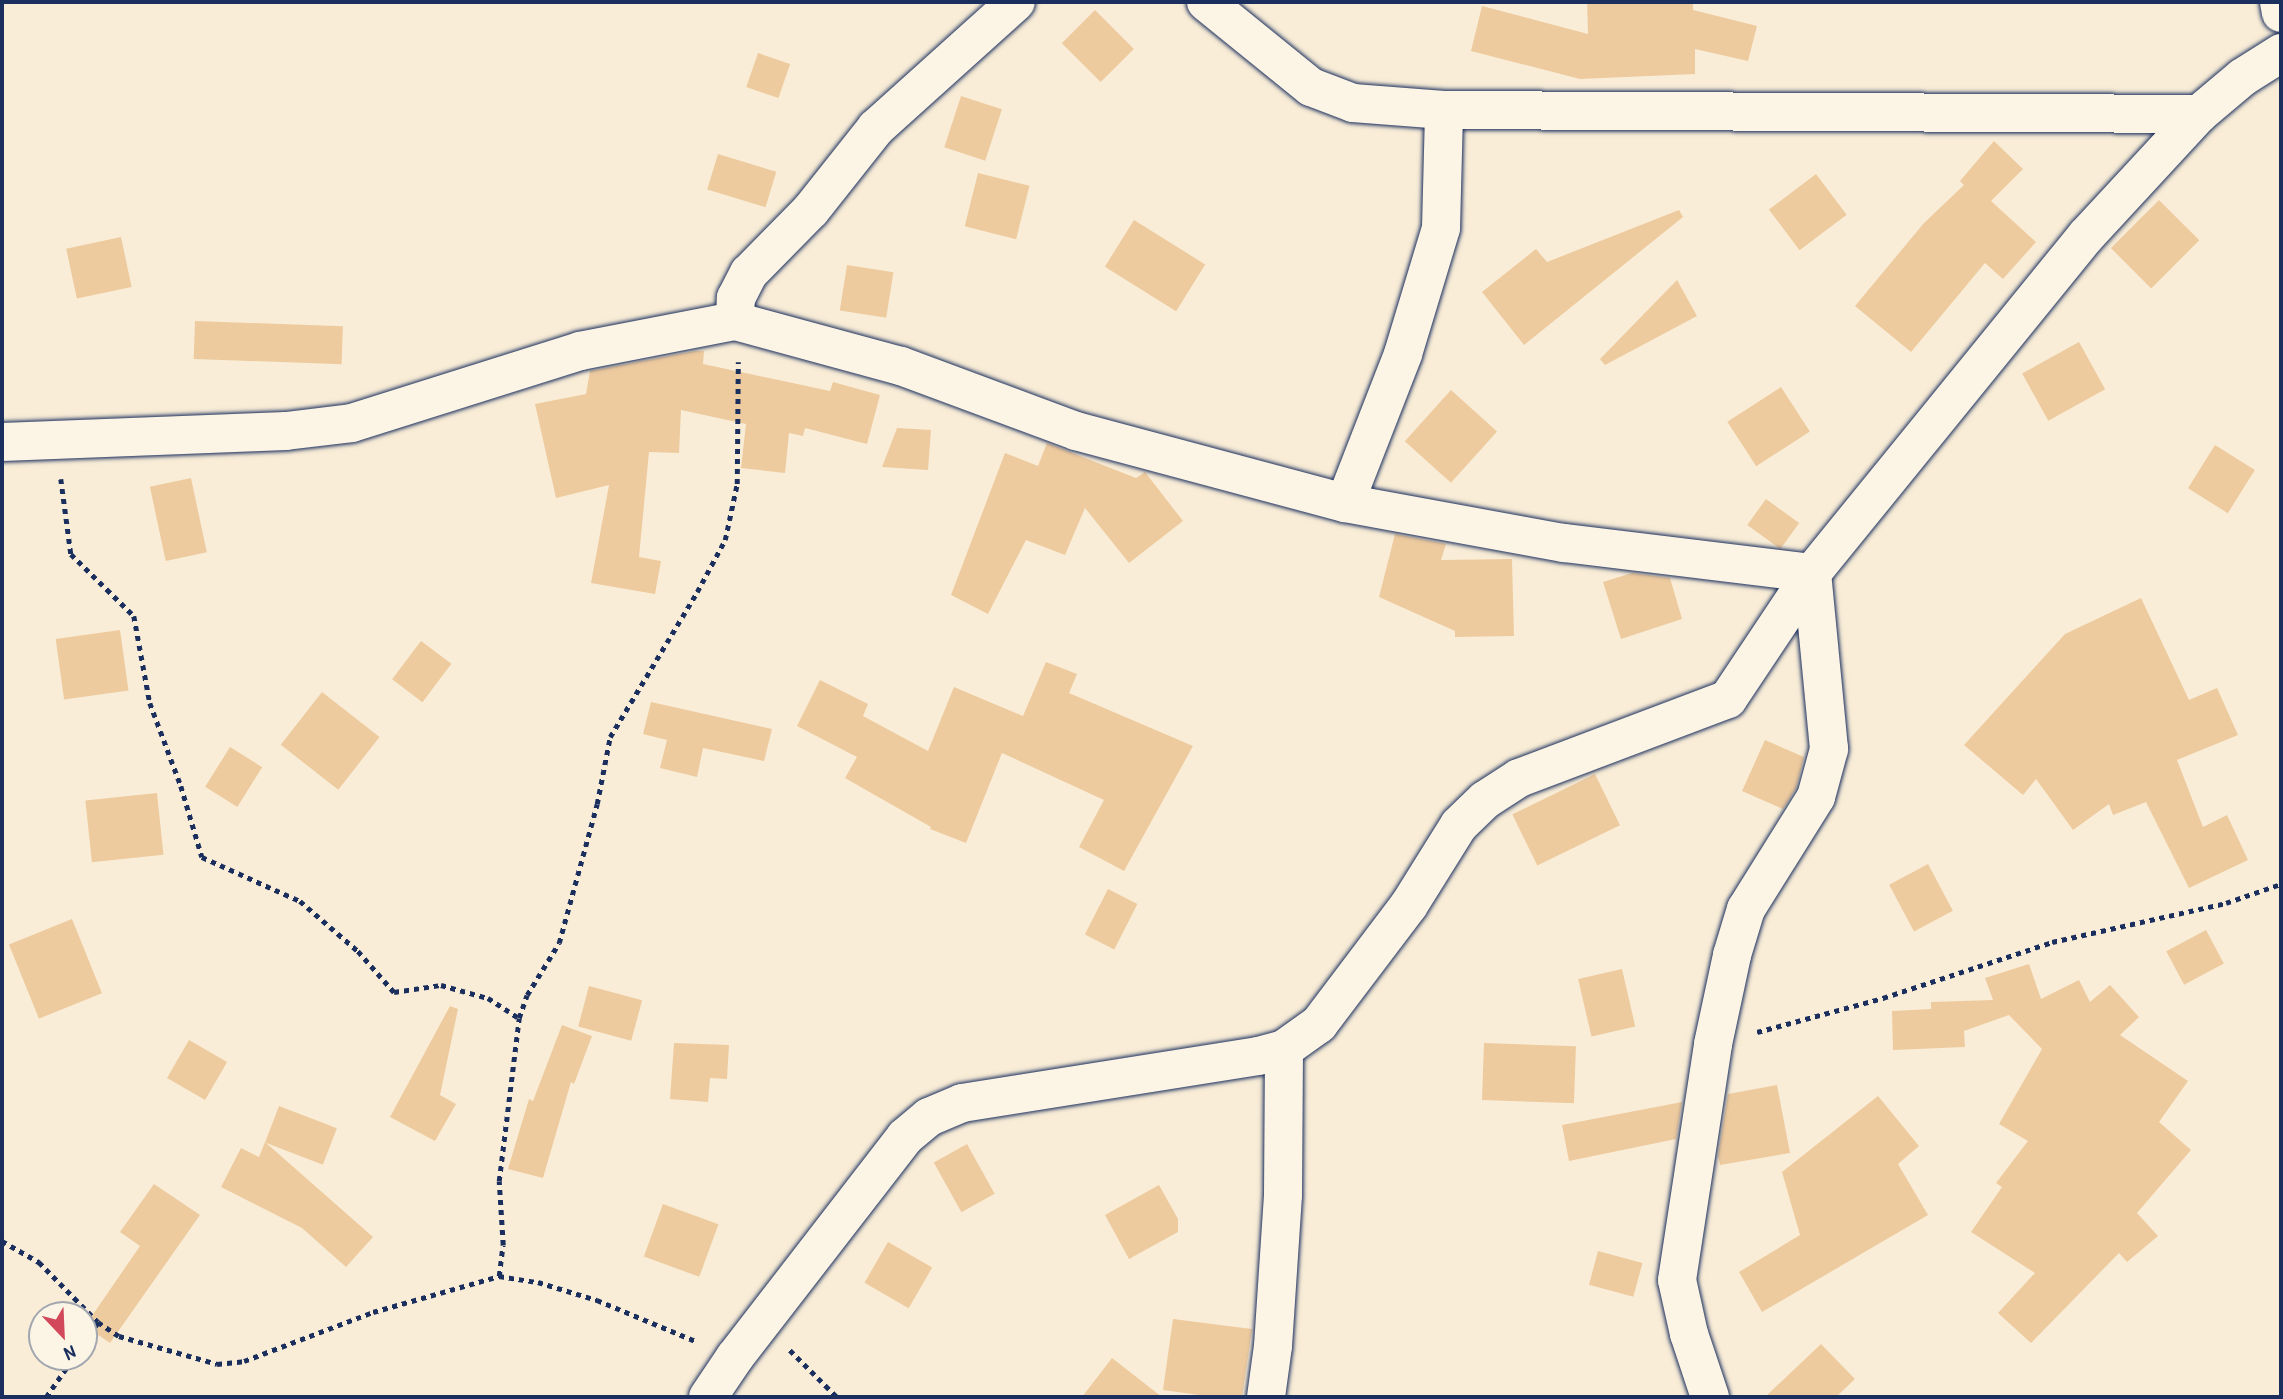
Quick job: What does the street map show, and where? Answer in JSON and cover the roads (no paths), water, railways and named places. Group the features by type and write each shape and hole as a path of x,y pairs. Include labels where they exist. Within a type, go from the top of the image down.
{"street":[{"path":"735,321 736,298 749,273 810,210 876,128 1016,2"},
{"path":"1206,2 1311,87 1353,103 1444,110 2199,114"},
{"path":"2279,2 2281,13"},
{"path":"708,1397 758,1326 905,1137 929,1117 962,1103 1258,1056 1284,1049 1319,1024 1409,905 1459,825 1485,800 1519,778 1728,699 1812,573 2085,236 2199,114 2243,77 2281,53"},
{"path":"1345,503 1403,354 1441,228 1444,110"},
{"path":"2,442 286,430 352,423 580,351 735,321 901,366 1076,431 1345,503 1564,543 1812,573"},
{"path":"1710,1397 1689,1334 1677,1280 1713,1044 1732,956 1746,909 1816,797 1829,749 1812,573"},
{"path":"1266,1397 1273,1346 1283,1195 1284,1049"}]}
